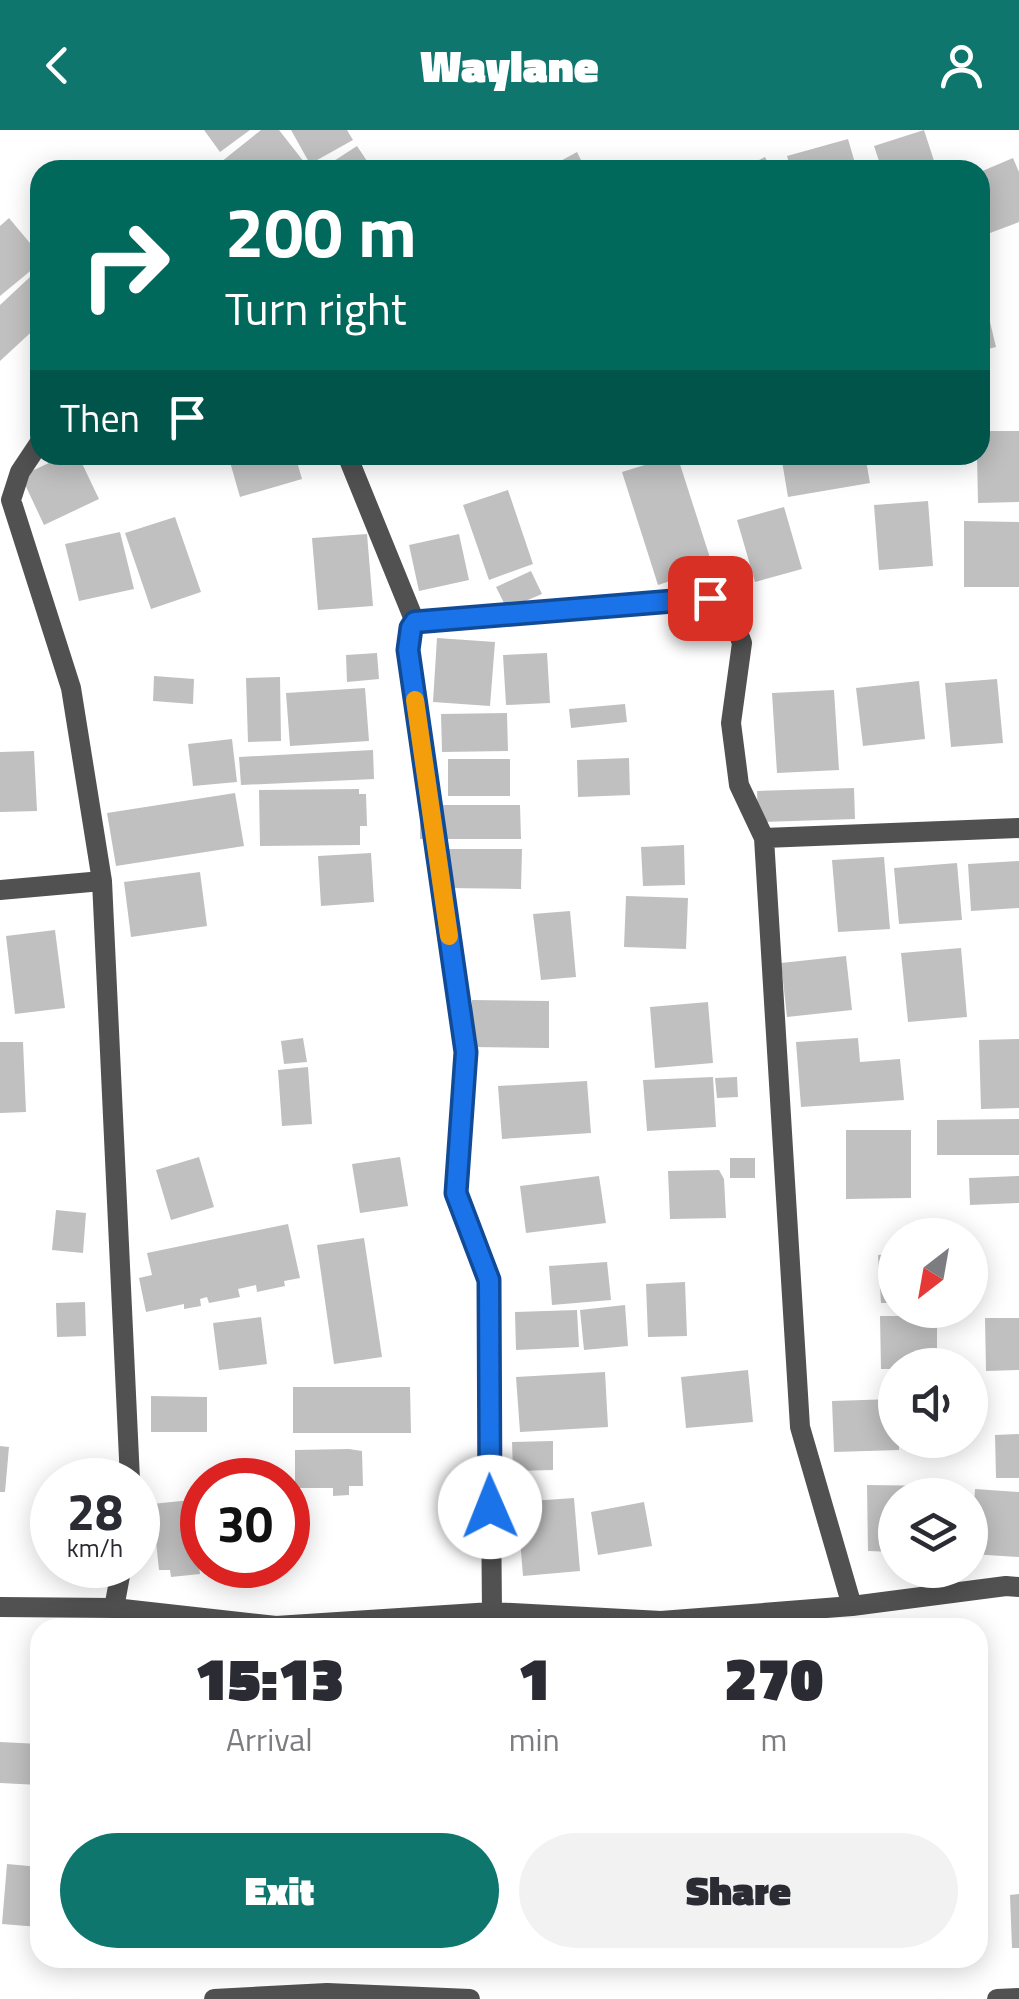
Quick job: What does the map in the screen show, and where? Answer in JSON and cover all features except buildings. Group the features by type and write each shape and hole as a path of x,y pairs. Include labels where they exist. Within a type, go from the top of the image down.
{"street":[{"path":"30,457 20,472 11,500 71,688 102,882 129,1458"},
{"path":"351,465 415,622"},
{"path":"415,622 710,598 732,616 742,643 731,724 740,785 764,838 800,1427 852,1606"},
{"path":"415,622 408,650 466,1052 456,1193 489,1280 492,1612"},
{"path":"764,838 1019,828"},
{"path":"0,890 102,882"},
{"path":"699,1618 852,1606 1006,1586 1019,1588"},
{"path":"114,1608 118,1588"},
{"path":"0,1608 114,1608 204,1618"},
{"path":"399,1618 492,1612 605,1618"},
{"path":"214,1999 327,1992 470,1999"},
{"path":"997,1999 1019,1998"}],"slow traffic":[{"path":"415,700 449,936"}],"route":[{"path":"490,1507 489,1280 456,1193 466,1052 408,650 411,628 415,622 710,598"}]}
